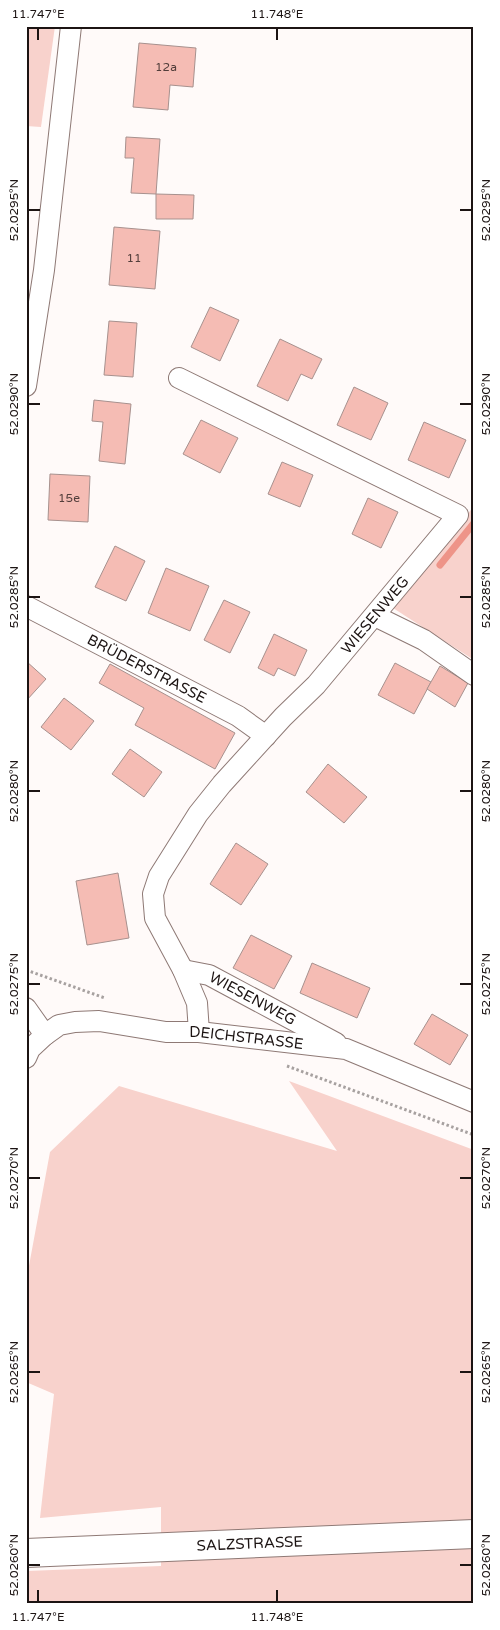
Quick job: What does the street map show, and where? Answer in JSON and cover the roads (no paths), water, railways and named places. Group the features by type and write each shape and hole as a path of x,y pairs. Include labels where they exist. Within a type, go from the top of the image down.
{"street":[{"path":"26,386 44,270 71,26"},
{"name":"WIESENWEG","path":"179,378 458,515 316,685 222,784 198,814 159,876 153,894 154,918 183,970 197,1003 199,1032"},
{"name":"BRÜDERSTRASSE","path":"26,606 238,716 266,736"},
{"path":"375,616 424,640 474,675"},
{"name":"WIESENWEG","path":"183,970 209,976 346,1049"},
{"path":"26,1008 45,1035 30,1049 26,1058"},
{"name":"DEICHSTRASSE","path":"45,1035 58,1025 99,1021 166,1032 199,1032 346,1049 474,1102"},
{"name":"SALZSTRASSE","path":"26,1553 474,1534"}],"waterway":[{"path":"440,565 474,523"}]}
